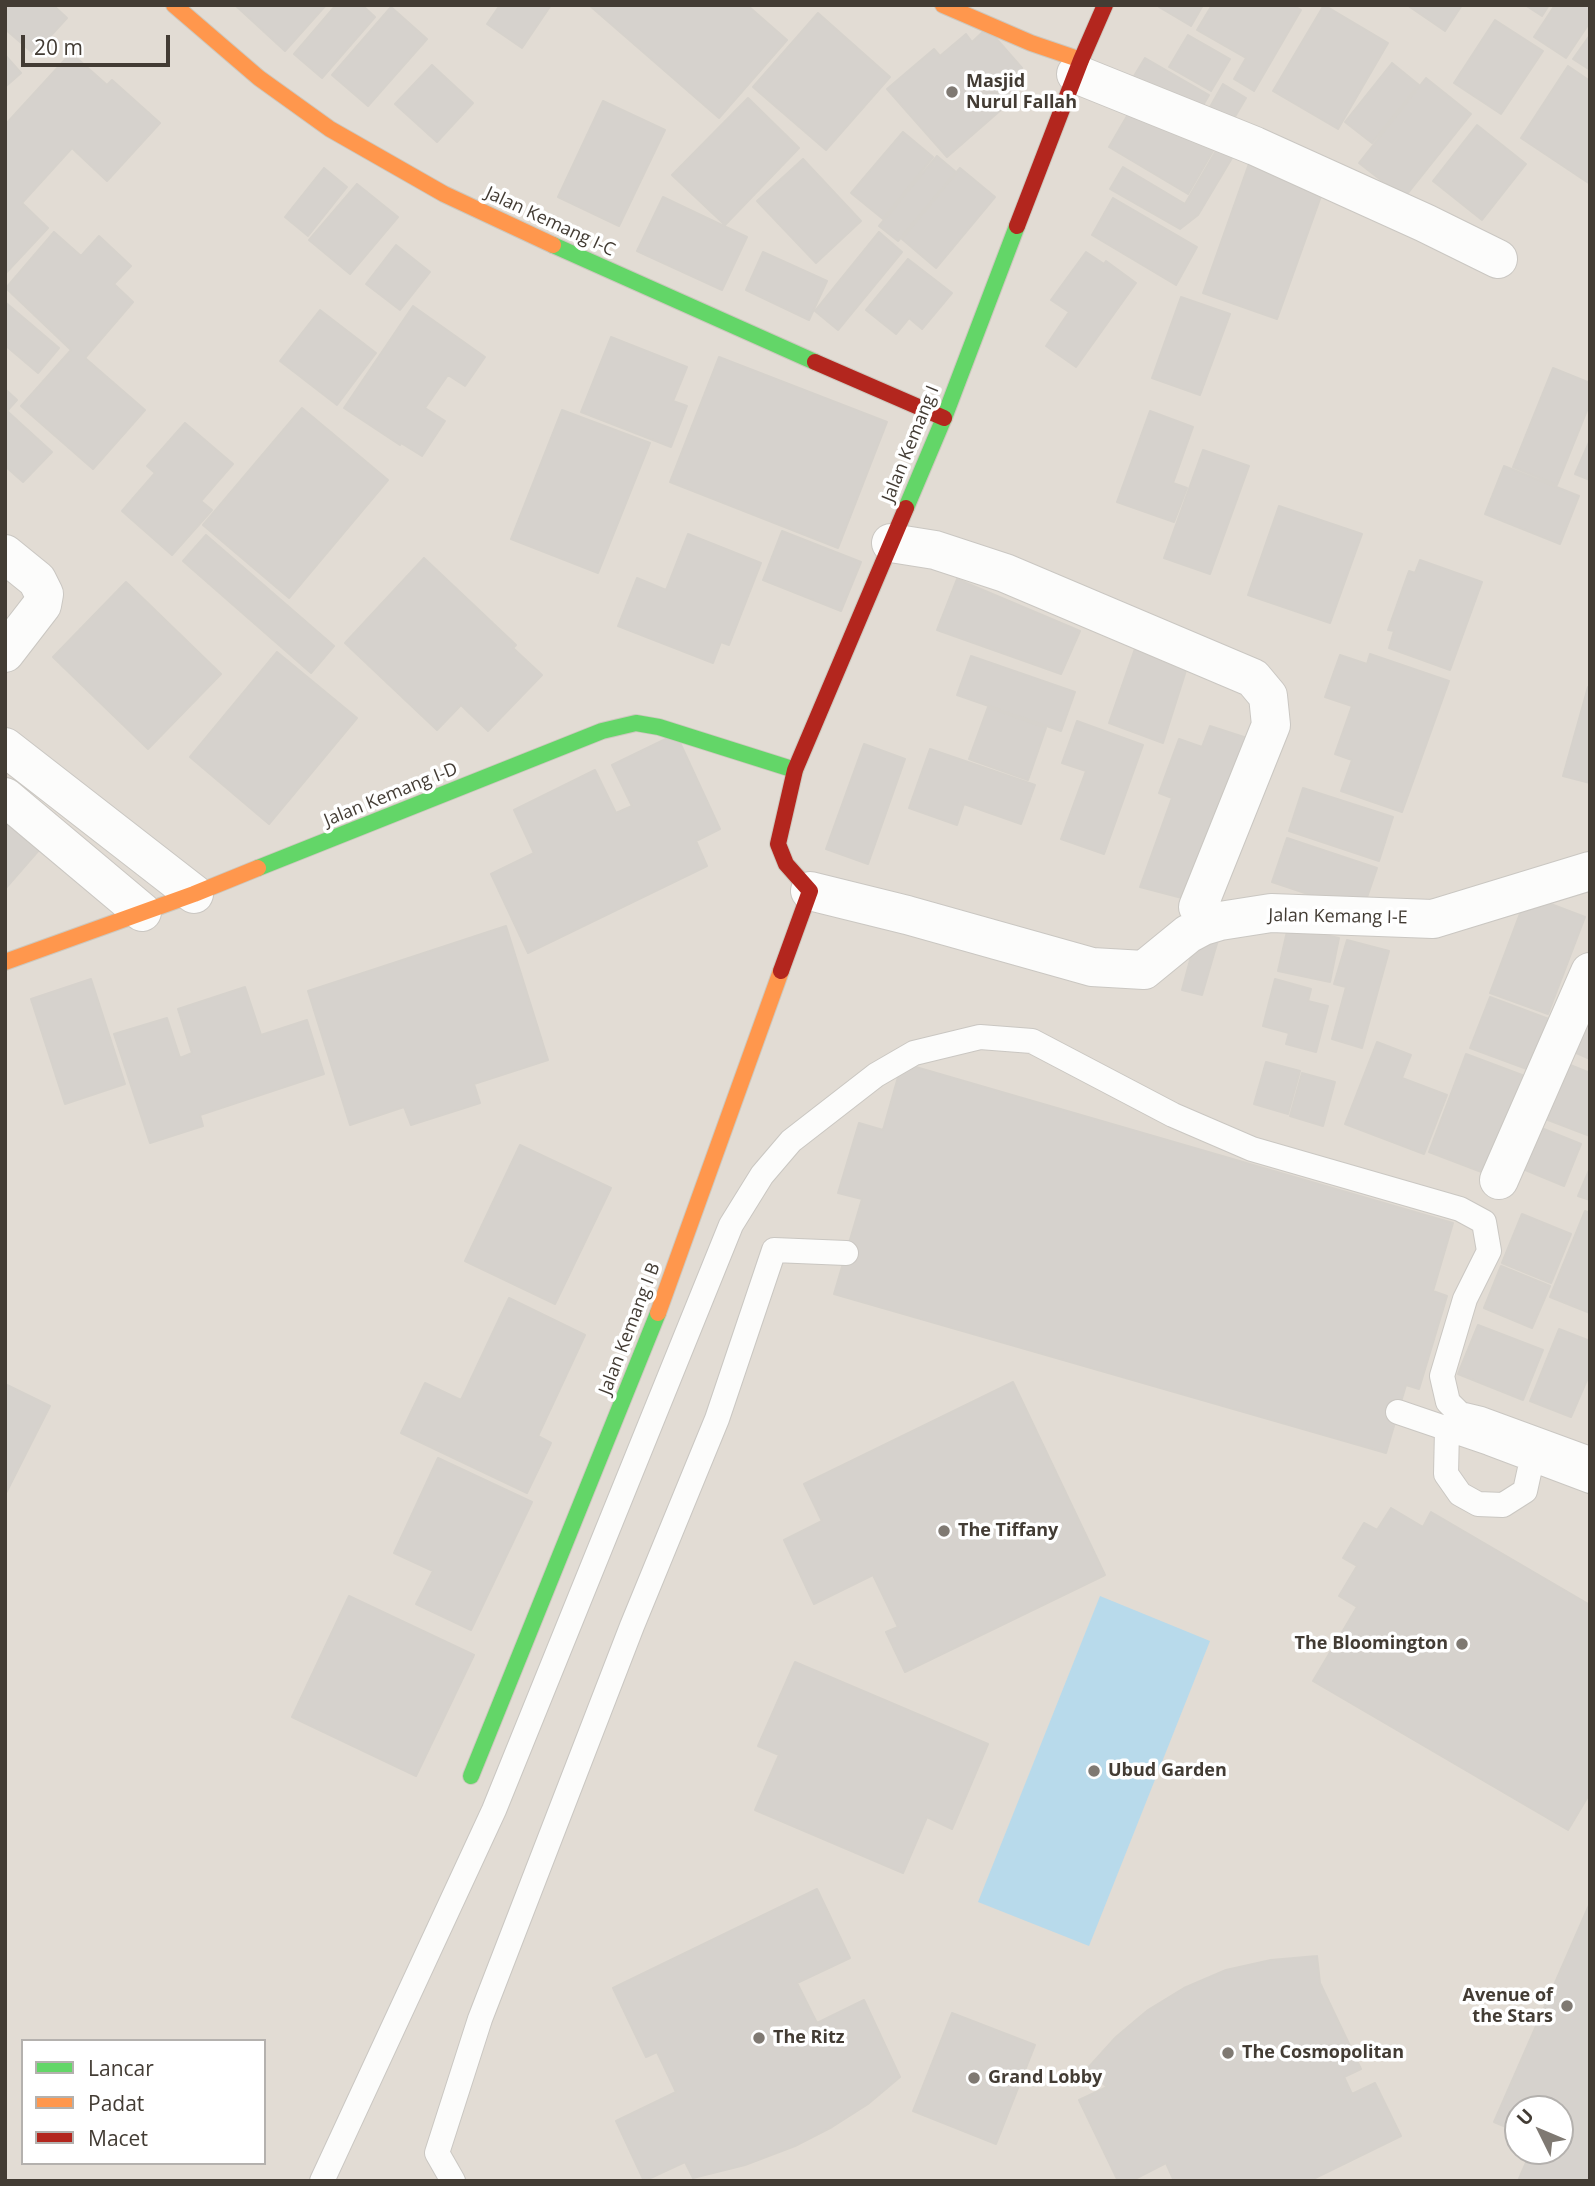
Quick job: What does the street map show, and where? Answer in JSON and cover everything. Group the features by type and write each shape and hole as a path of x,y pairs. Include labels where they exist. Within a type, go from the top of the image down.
{"street":[{"name":"Jalan Kemang I-C","path":"174,5 259,78 330,129 444,194 618,275 944,418"},
{"path":"943,5 1425,223 1498,259"},
{"name":"Jalan Kemang I","path":"810,891 786,863 778,844 795,770 944,418 1105,5"},
{"path":"891,543 935,550 1004,573 1253,678 1268,696 1270,724 1198,906"},
{"path":"5,554 37,580 44,594 42,605 5,653"},
{"name":"Jalan Kemang I-D","path":"5,962 194,894 602,731 636,723 659,727 795,770"},
{"path":"5,747 194,894"},
{"path":"5,797 142,912"},
{"name":"Jalan Kemang I-E","path":"810,891 1093,967 1144,970 1188,934 1220,921 1271,913 1433,919 1590,872"},
{"name":"Jalan Kemang I B","path":"471,1776 652,1330 810,891"},
{"path":"1499,1181 1590,972"}],"lane":[{"path":"323,2181 494,1810 731,1225 762,1175 791,1141 876,1075 914,1053 980,1037 1032,1041 1173,1115 1252,1149 1460,1209 1484,1222 1489,1251 1465,1299 1442,1376 1448,1402 1460,1414 1590,1458"},
{"path":"453,2181 437,2153 480,2019 637,1614 717,1419 774,1250 846,1253"},
{"path":"1398,1412 1590,1481"},
{"path":"1447,1430 1446,1475 1460,1494 1478,1504 1503,1505 1525,1492 1532,1459"}],"shaded area":[{"path":"5,5 1590,5 1590,2181 5,2181"}],"water":[{"name":"Ubud Garden","path":"1100,1596 1210,1641 1089,1946 978,1902"}],"building":[{"path":"5,5 53,5 67,18 34,54 5,29"},
{"path":"235,5 326,5 285,51"},
{"path":"336,5 362,5 375,17 322,78 294,54"},
{"path":"500,5 551,5 522,48 487,24"},
{"path":"589,5 747,5 787,40 719,118"},
{"path":"1203,5 1191,26 1159,7"},
{"path":"1212,5 1293,5 1301,10 1254,91 1234,79 1246,58 1197,30"},
{"path":"1324,5 1388,43 1338,129 1273,91"},
{"path":"1407,5 1462,5 1445,31"},
{"path":"1525,5 1549,5 1542,16"},
{"path":"1555,5 1590,5 1590,22 1566,58 1534,37"},
{"path":"391,7 427,39 368,106 332,75"},
{"path":"818,13 890,77 826,150 753,87"},
{"path":"1495,20 1543,51 1501,114 1454,83"},
{"name":"Masjid Nurul Fallah","path":"987,28 1022,68 1006,82 1018,95 947,157 887,89 934,49 940,56 966,34 972,42"},
{"path":"1188,35 1230,59 1211,91 1169,67"},
{"path":"1590,35 1590,70 1573,59"},
{"path":"71,53 107,85 112,80 160,123 107,181 72,148 22,203 48,228 5,274 5,125"},
{"path":"5,55 21,73 5,87"},
{"path":"1145,58 1209,95 1195,119 1131,81"},
{"path":"1392,63 1419,85 1372,143 1345,122"},
{"path":"432,65 473,103 437,142 395,104"},
{"path":"1568,66 1590,81 1590,184 1521,138"},
{"path":"1426,78 1471,114 1404,198 1359,163"},
{"path":"1223,84 1246,98 1227,130 1205,116"},
{"path":"748,98 799,148 725,225 672,175"},
{"path":"603,101 665,130 619,226 558,197"},
{"path":"1134,104 1213,151 1188,194 1109,147"},
{"path":"1477,125 1526,164 1482,220 1433,181"},
{"path":"903,132 933,157 883,219 851,193"},
{"path":"1217,149 1232,158 1198,215 1180,229 1110,189 1123,167 1185,204"},
{"path":"937,156 956,172 898,241 879,226"},
{"path":"1251,158 1325,185 1277,319 1203,293"},
{"path":"803,159 861,221 816,263 757,201"},
{"path":"324,168 347,187 308,236 285,217"},
{"path":"960,168 995,197 936,268 902,239"},
{"path":"357,184 398,217 350,274 309,240"},
{"path":"663,197 747,237 722,290 637,251"},
{"path":"1113,198 1197,247 1176,285 1092,235"},
{"path":"54,232 81,256 99,236 131,266 114,284 133,302 85,358 145,410 93,469 21,406 71,350 6,288"},
{"path":"879,232 902,252 838,330 815,311"},
{"path":"396,245 430,272 400,310 366,284"},
{"path":"763,252 827,281 809,320 746,290"},
{"path":"1086,252 1104,264 1106,261 1136,283 1076,367 1046,346 1069,312 1051,300"},
{"path":"908,259 952,293 922,329 909,318 896,334 866,310"},
{"path":"1181,297 1230,314 1200,395 1152,378"},
{"path":"5,302 59,348 38,373 5,345"},
{"path":"413,306 485,357 465,386 448,375 425,408 445,421 422,456 401,443 400,445 344,408"},
{"path":"320,310 376,353 337,405 280,361"},
{"path":"611,337 687,367 673,401 687,406 671,447 581,412"},
{"path":"719,357 887,422 838,548 670,482"},
{"path":"1553,368 1590,383 1590,403 1557,485 1513,467"},
{"path":"5,389 17,400 7,411 52,452 23,482 5,466"},
{"path":"302,408 388,480 289,598 203,525"},
{"path":"562,410 650,443 598,573 511,539"},
{"path":"1150,411 1193,427 1173,483 1187,488 1174,522 1117,502"},
{"path":"185,423 233,464 201,501 212,510 172,555 122,511 155,473 147,466"},
{"path":"1590,440 1590,480 1575,474"},
{"path":"1203,450 1249,466 1210,574 1164,558"},
{"path":"1504,466 1579,496 1560,544 1485,514"},
{"path":"1279,506 1362,534 1330,623 1248,595"},
{"path":"782,531 861,562 841,611 763,580"},
{"path":"688,534 761,563 729,645 721,642 713,663 618,626 637,578 666,590"},
{"path":"206,535 334,646 311,673 183,561"},
{"path":"424,558 516,645 513,648 542,675 488,731 461,705 437,730 345,643"},
{"path":"1420,560 1482,582 1450,670 1389,648 1394,631 1388,630 1409,571 1415,573"},
{"path":"957,579 1080,631 1061,674 937,630"},
{"path":"126,582 221,674 148,749 53,657"},
{"path":"1137,643 1189,661 1163,743 1109,723"},
{"path":"277,652 357,718 269,824 190,757"},
{"path":"1370,654 1449,681 1402,812 1341,791 1352,760 1335,754 1352,706 1325,697 1340,655 1367,664"},
{"path":"971,656 1075,692 1061,731 957,695"},
{"path":"1588,687 1590,688 1590,783 1563,776"},
{"path":"988,707 1046,728 1028,780 969,759"},
{"path":"1077,721 1143,745 1104,854 1061,839 1086,771 1062,763"},
{"path":"1210,726 1247,738 1224,789 1182,898 1140,887 1172,798 1159,793 1179,739 1202,747"},
{"path":"676,734 720,829 696,841 707,866 528,953 491,874 534,853 514,810 595,770 616,813 632,806 612,765"},
{"path":"864,744 905,759 868,864 826,849"},
{"path":"930,749 1035,785 1021,824 964,804 957,825 909,808"},
{"path":"1303,788 1393,817 1379,861 1289,831"},
{"path":"5,821 39,850 5,889"},
{"path":"1287,838 1377,868 1362,912 1272,882"},
{"path":"1527,895 1585,917 1548,1014 1490,993"},
{"path":"506,926 548,1060 474,1084 480,1103 411,1125 404,1107 350,1125 308,991"},
{"path":"1288,927 1339,938 1330,982 1278,971"},
{"path":"1197,934 1218,940 1202,995 1182,990"},
{"path":"1347,940 1389,951 1362,1048 1332,1039 1346,987 1334,984"},
{"path":"91,979 125,1084 65,1104 31,999"},
{"path":"1275,979 1311,989 1308,1001 1328,1006 1316,1052 1286,1044 1289,1033 1263,1026"},
{"path":"245,987 261,1035 307,1020 324,1074 200,1115 203,1126 150,1143 114,1034 167,1018 180,1058 192,1053 178,1009"},
{"path":"1590,993 1590,1059 1565,1048"},
{"path":"1490,997 1554,1021 1535,1072 1470,1048"},
{"path":"1377,1042 1411,1055 1402,1078 1447,1095 1424,1154 1345,1124"},
{"path":"1466,1054 1530,1078 1492,1176 1429,1152"},
{"path":"1558,1060 1590,1073 1590,1136 1535,1115"},
{"path":"1266,1062 1300,1071 1288,1114 1254,1104"},
{"path":"902,1063 1453,1223 1433,1291 1447,1296 1419,1389 1406,1385 1386,1453 834,1294 862,1199 838,1193 859,1123 883,1130"},
{"path":"1302,1073 1335,1082 1323,1126 1290,1116"},
{"path":"1534,1125 1581,1144 1564,1186 1518,1167"},
{"path":"520,1145 611,1188 555,1304 465,1261"},
{"path":"1590,1168 1590,1200 1578,1196"},
{"path":"1585,1211 1590,1213 1590,1313 1550,1297"},
{"path":"1522,1214 1571,1234 1551,1283 1502,1263"},
{"path":"1501,1266 1550,1286 1532,1328 1484,1308"},
{"path":"509,1298 585,1335 538,1436 551,1443 527,1493 401,1433 425,1383 461,1400"},
{"path":"1478,1325 1543,1350 1523,1400 1458,1374"},
{"path":"1559,1329 1590,1341 1590,1373 1571,1417 1530,1401"},
{"name":"The Tiffany","path":"1013,1382 1105,1575 905,1672 886,1632 898,1627 873,1575 814,1604 784,1540 822,1521 804,1484"},
{"path":"5,1384 50,1406 5,1495"},
{"path":"438,1458 532,1502 471,1630 416,1604 433,1571 394,1553"},
{"name":"The Bloomington","path":"1391,1508 1423,1527 1431,1512 1590,1605 1590,1793 1568,1830 1313,1681 1357,1607 1339,1596 1357,1566 1343,1558 1364,1523 1377,1530"},
{"path":"349,1596 474,1655 416,1776 292,1717"},
{"path":"795,1662 988,1744 952,1829 927,1817 903,1873 755,1810 779,1755 758,1746"},
{"name":"The Ritz","path":"817,1889 850,1958 797,1983 817,2023 864,2000 900,2077 868,2104 795,2146 745,2165 693,2178 685,2162 644,2181 616,2121 676,2092 657,2052 646,2057 613,1988"},
{"name":"Avenue of the Stars","path":"1590,1903 1590,2181 1518,2181 1525,2165 1574,2165 1574,2095 1506,2095"},
{"name":"The Cosmopolitan","path":"1317,1956 1320,1983 1361,2069 1344,2077 1352,2094 1375,2083 1401,2136 1309,2181 1174,2181 1166,2163 1131,2181 1118,2181 1079,2100 1107,2087 1087,2069 1116,2037 1148,2010 1184,1988 1226,1970 1271,1960"},
{"name":"Grand Lobby","path":"952,2013 1035,2045 996,2144 913,2111"},
{"name":"Avenue of the Stars","path":"1504,2099 1504,2126 1494,2122"}],"traffic: fast":[{"path":"906,508 944,418 1017,226"},
{"path":"553,245 815,362"},
{"path":"258,868 602,731 636,723 659,727 795,770"},
{"path":"471,1776 658,1313"}],"traffic: slow":[{"path":"174,5 259,78 330,129 444,194 553,245"},
{"path":"943,5 1031,43 1081,60"},
{"path":"5,962 258,868"},
{"path":"658,1313 781,971"}],"traffic: jam":[{"path":"1017,226 1105,5"},
{"path":"815,362 944,418"},
{"path":"781,971 810,891 786,864 778,844 795,770 906,508"}],"place":[{"name":"Masjid Nurul Fallah","path":"952,92"},
{"name":"The Tiffany","path":"944,1531"},
{"name":"The Bloomington","path":"1462,1644"},
{"name":"Ubud Garden","path":"1094,1771"},
{"name":"Avenue of the Stars","path":"1567,2006"},
{"name":"The Ritz","path":"759,2038"},
{"name":"The Cosmopolitan","path":"1228,2053"},
{"name":"Grand Lobby","path":"974,2078"}]}
